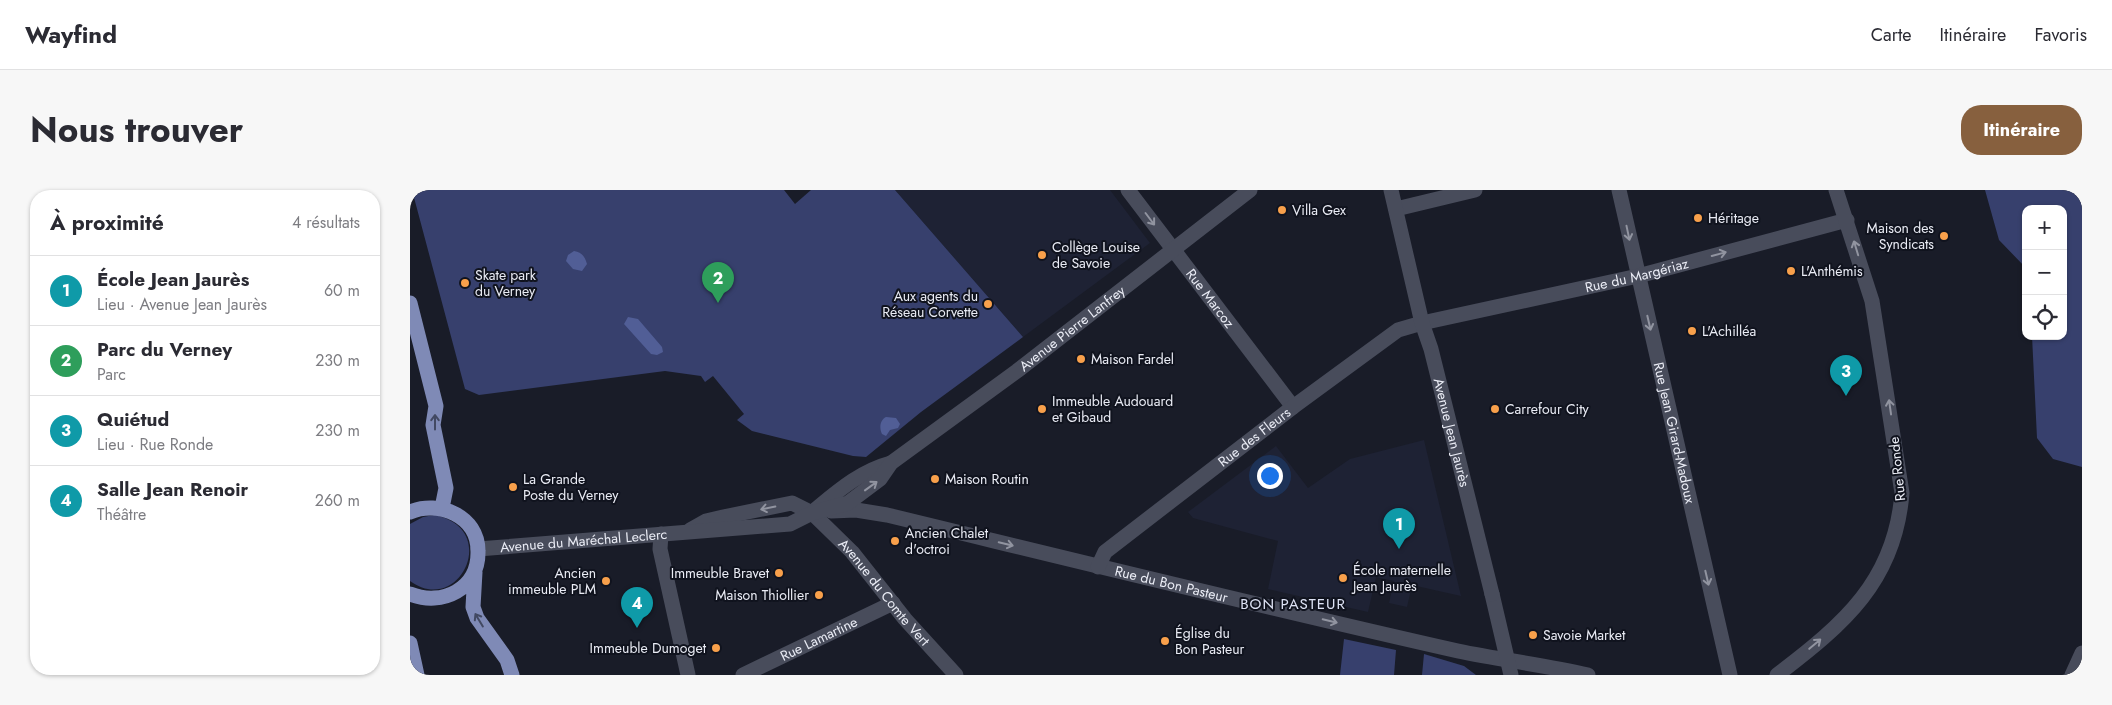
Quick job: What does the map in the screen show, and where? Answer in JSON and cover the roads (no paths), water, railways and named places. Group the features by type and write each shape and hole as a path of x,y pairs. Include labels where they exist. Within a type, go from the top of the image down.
{"main road":[{"path":"410,303 436,406 433,425 444,469 446,488 442,508"},
{"path":"410,512 430,507 442,508 464,520 473,533 478,549 473,607 478,618 507,660 512,675"},
{"path":"410,594 434,600 450,596 465,586 475,568"},
{"path":"410,643 417,675"}],"street":[{"name":"Rue Marcoz","path":"1128,190 1293,407"},
{"name":"Avenue Pierre Lanfrey","path":"812,512 848,503 880,480 891,463 1017,371 1250,190"},
{"name":"Avenue Jean Jaurès","path":"1391,190 1422,323 1431,349 1509,668"},
{"path":"1396,209 1475,190"},
{"name":"Rue Jean Girard-Madoux","path":"1619,190 1730,675"},
{"name":"Rue Ronde","path":"1777,675 1841,621 1863,596 1880,574 1900,521 1902,493 1883,359 1872,301 1836,190"},
{"name":"Rue du Margériaz","path":"1422,323 1638,276 1847,220"},
{"name":"Rue des Fleurs","path":"1098,567 1105,552 1293,407 1398,330 1422,323"},
{"name":"Avenue du Maréchal Leclerc","path":"478,549 690,530 706,521 792,503 812,512"},
{"name":"Rue du Bon Pasteur","path":"812,512 856,510 887,515 1509,668 1551,667 1588,675"},
{"name":"Avenue du Comte Vert","path":"812,512 852,552 893,603 956,675"},
{"path":"661,534 660,549 688,675"},
{"name":"Rue Lamartine","path":"743,675 893,603"},
{"path":"2072,675 2082,653"}],"place":[{"name":"Villa Gex","path":"1282,210"},
{"name":"Héritage","path":"1698,218"},
{"name":"Maison des Syndicats","path":"1944,236"},
{"name":"Collège Louise de Savoie","path":"1042,255"},
{"name":"L'Anthémis","path":"1791,271"},
{"name":"Skate park du Verney","path":"465,283"},
{"name":"Parc du Verney","path":"718,303"},
{"name":"Aux agents du Réseau Corvette","path":"988,304"},
{"name":"L'Achilléa","path":"1692,331"},
{"name":"Maison Fardel","path":"1081,359"},
{"name":"Quiétud","path":"1846,396"},
{"name":"Immeuble Audouard et Gibaud","path":"1042,409"},
{"name":"Carrefour City","path":"1495,409"},
{"name":"Maison Routin","path":"935,479"},
{"name":"La Grande Poste du Verney","path":"513,487"},
{"name":"Ancien Chalet d'octroi","path":"895,541"},
{"name":"École Jean Jaurès","path":"1399,549"},
{"name":"Immeuble Bravet","path":"779,573"},
{"name":"École maternelle Jean Jaurès","path":"1343,578"},
{"name":"Ancien immeuble PLM","path":"606,581"},
{"name":"Maison Thiollier","path":"819,595"},
{"name":"Salle Jean Renoir","path":"637,628"},
{"name":"Savoie Market","path":"1533,635"},
{"name":"Église du Bon Pasteur","path":"1165,641"},
{"name":"Immeuble Dumoget","path":"716,648"}],"district":[{"name":"BON PASTEUR","path":"1293,604"}]}
